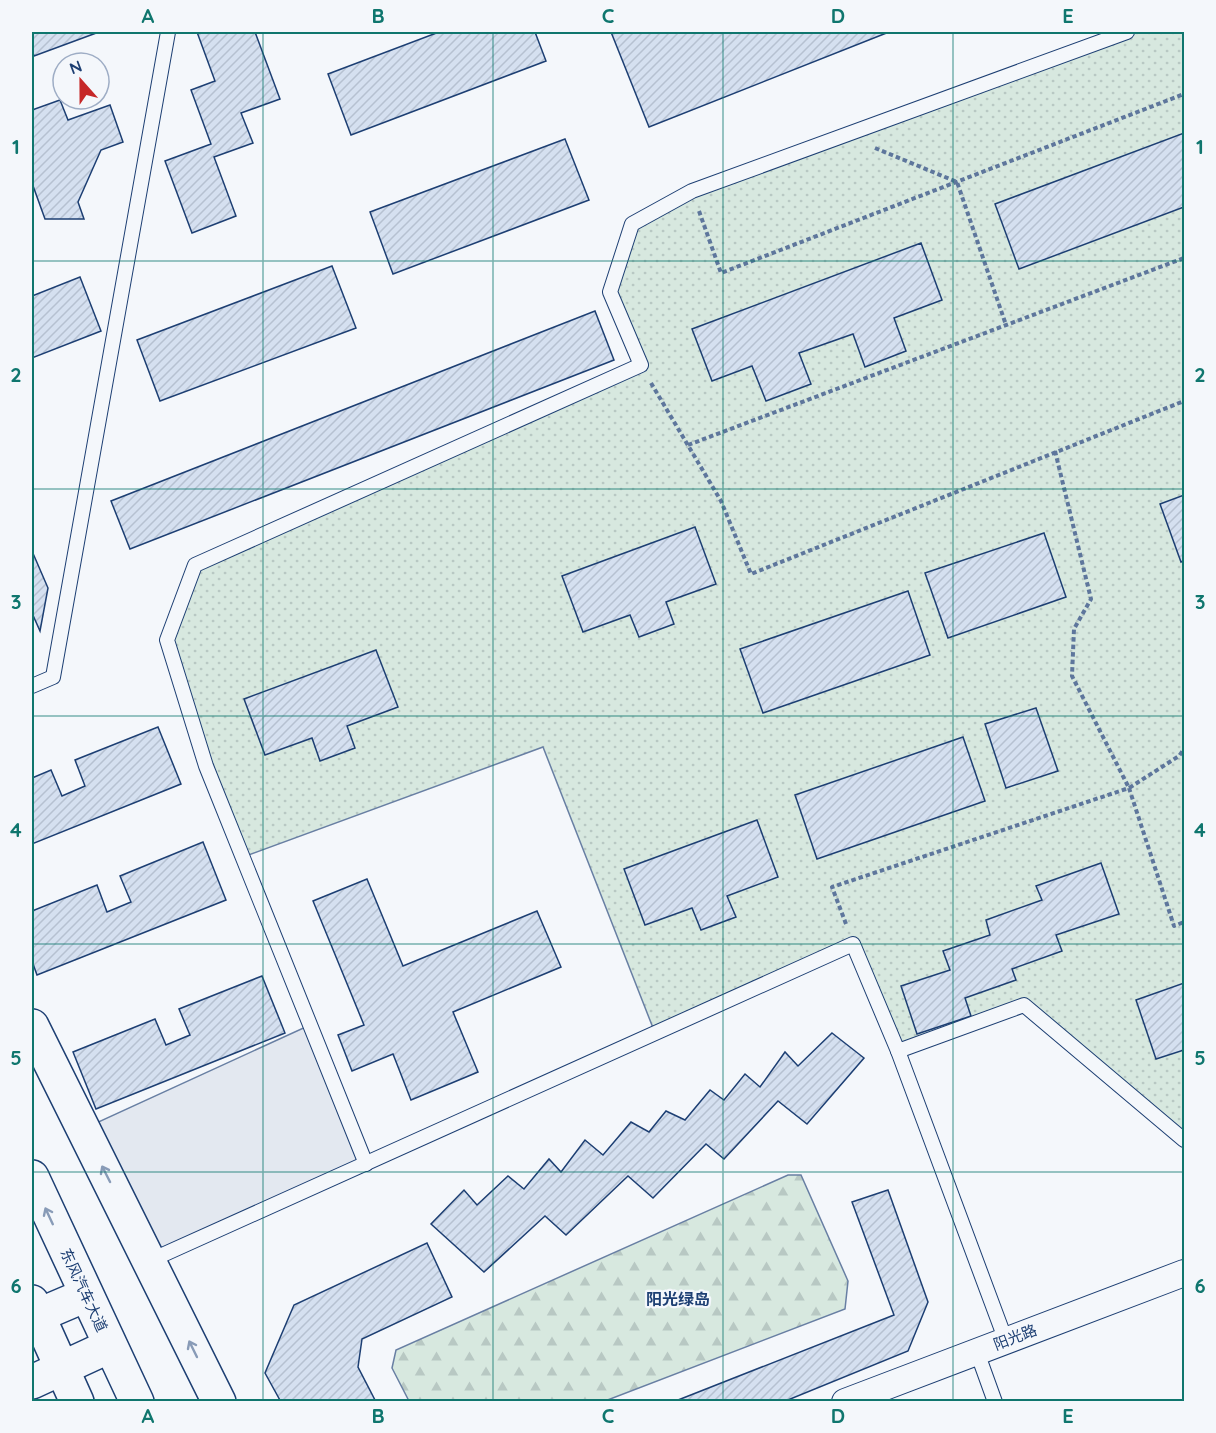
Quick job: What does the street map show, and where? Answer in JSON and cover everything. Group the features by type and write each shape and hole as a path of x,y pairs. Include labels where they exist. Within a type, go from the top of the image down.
{"main road":[{"path":"32,1026 219,1401"},
{"name":"东风汽车大道","path":"32,1177 137,1401"},
{"path":"77,1401 34,1312 86,1295"},
{"path":"32,1382 110,1346"}],"street":[{"name":"阳光路","path":"845,1401 1185,1273"}],"lane":[{"path":"32,686 53,677 168,32"},
{"path":"366,1164 206,766 166,640 195,565 641,365 610,292 632,225 692,191 1127,32"},
{"path":"149,1261 854,944 898,1051 1006,1341"},
{"path":"898,1051 1024,1005 1185,1140"},
{"path":"976,1352 995,1401"}],"path":[{"path":"692,191 721,273 1185,94"},
{"path":"844,135 957,182 1006,325"},
{"path":"688,445 1185,258"},
{"path":"641,365 721,501 751,574 1185,401"},
{"path":"1055,451 1091,599 1074,629 1072,676 1129,788 1174,926 1185,922"},
{"path":"854,944 832,887 1129,788 1179,756 1185,749"}],"green space":[{"path":"1129,32 1184,32 1184,1140 1024,1005 898,1051 853,944 655,1033 543,747 243,857 167,640 195,565 640,365 610,292 632,224 692,191"},
{"path":"788,1175 801,1175 848,1281 845,1309 605,1401 409,1401 392,1368 396,1350"}],"shaded area":[{"path":"310,1025 366,1164 149,1261 83,1129"}],"building":[{"path":"32,32 99,32 34,56"},
{"path":"197,32 255,32 280,99 241,113 253,143 214,157 236,216 192,233 165,161 211,144 191,90 215,81"},
{"path":"439,32 535,32 546,61 351,135 328,74"},
{"path":"611,32 889,32 649,127"},
{"path":"51,103 51,111 64,111 68,120 93,111 111,111 111,108 123,142 101,150 78,202 84,219 45,219 32,183 32,110"},
{"path":"1184,133 1184,207 1019,269 995,204"},
{"path":"565,139 589,200 393,274 370,212"},
{"path":"921,243 942,300 894,318 906,351 865,367 853,334 799,353 811,384 766,401 752,366 712,381 692,329"},
{"path":"332,266 356,328 160,401 137,340"},
{"path":"80,277 101,331 32,358 32,296"},
{"path":"595,311 614,360 130,549 111,501"},
{"path":"1184,495 1184,560 1181,562 1160,504"},
{"path":"695,527 716,584 666,602 674,624 639,637 630,615 583,632 562,576"},
{"path":"1044,533 1066,597 948,638 925,573"},
{"path":"32,551 48,588 40,631 32,613"},
{"path":"908,591 930,655 763,713 740,649"},
{"path":"376,650 398,707 347,726 355,748 320,761 312,738 265,755 244,699"},
{"path":"1036,708 1058,771 1006,788 985,724"},
{"path":"158,727 181,784 32,844 32,778 51,770 62,796 85,786 75,760"},
{"path":"963,737 985,801 817,859 795,795"},
{"path":"757,820 778,877 727,896 736,917 701,930 692,908 645,925 624,869"},
{"path":"203,842 226,900 37,975 32,961 32,911 97,885 107,912 131,902 120,876"},
{"path":"1101,863 1119,914 1056,935 1062,951 1012,969 1016,980 965,998 971,1016 917,1034 901,986 950,970 943,951 990,935 986,920 1042,900 1036,886"},
{"path":"367,879 403,966 537,911 561,967 453,1012 478,1072 411,1100 393,1054 352,1071 338,1035 364,1025 313,901"},
{"path":"262,976 285,1033 96,1109 73,1052 155,1019 166,1045 190,1035 179,1009"},
{"path":"1184,983 1184,1050 1156,1059 1136,1000"},
{"path":"832,1033 864,1058 807,1124 778,1101 724,1159 706,1144 653,1198 628,1176 566,1235 545,1216 484,1272 431,1224 464,1190 477,1205 508,1176 524,1189 549,1159 561,1172 585,1140 603,1155 631,1122 649,1132 666,1111 685,1120 710,1090 724,1100 745,1074 760,1087 785,1052 798,1066"},
{"path":"888,1190 928,1302 908,1351 783,1402 673,1402 894,1315 852,1202"},
{"path":"427,1243 452,1297 362,1339 358,1367 376,1402 281,1402 265,1373 294,1305"}],"district":[{"name":"阳光绿岛","path":"678,1299"}]}
